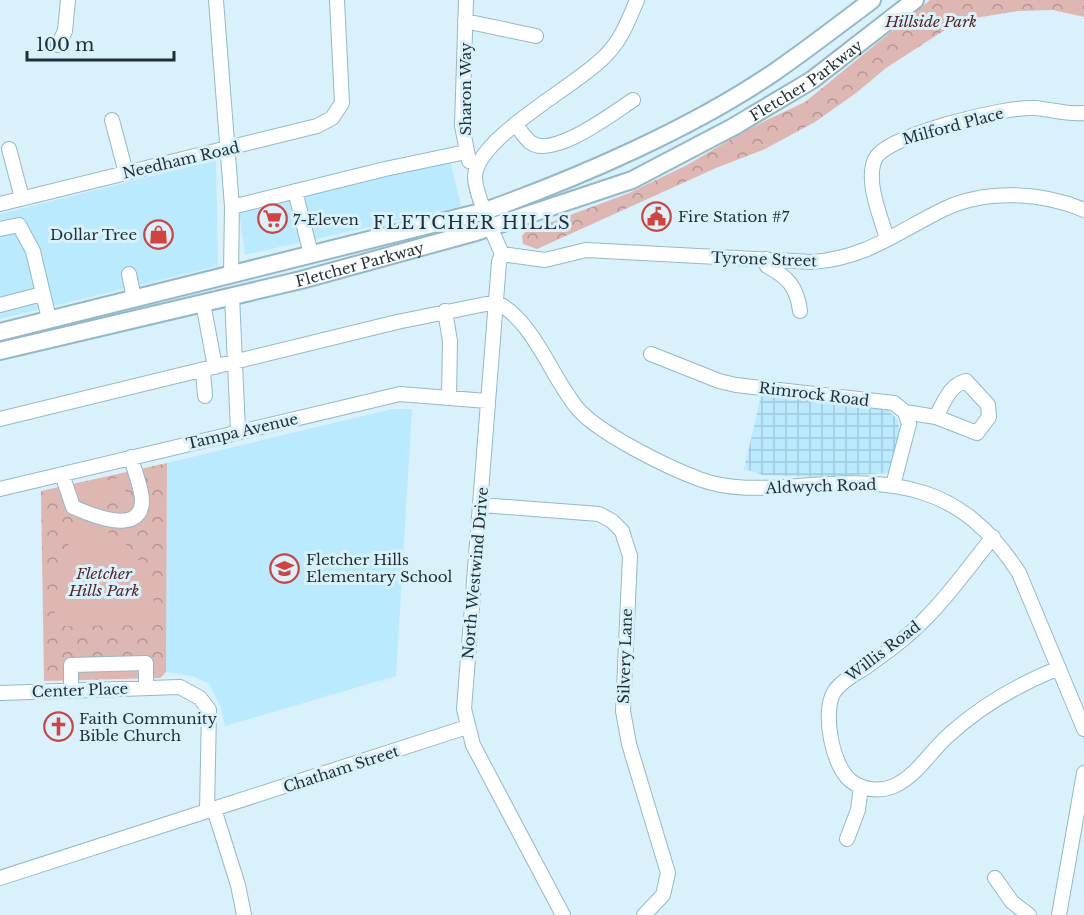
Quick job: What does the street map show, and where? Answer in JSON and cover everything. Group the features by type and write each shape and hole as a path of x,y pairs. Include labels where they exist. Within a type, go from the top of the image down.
{"main road":[{"name":"Fletcher Parkway","path":"0,332 485,211 553,186 697,118 775,72 872,0"},
{"name":"Fletcher Parkway","path":"0,351 232,296 492,228 632,180 733,127 812,80 915,0"},
{"path":"232,296 234,286 266,265"},
{"path":"204,303 224,289 231,274"}],"street":[{"path":"58,45 65,31 68,0"},
{"path":"216,0 232,207 231,274"},
{"name":"Needham Road","path":"0,204 226,150 317,126 332,118 342,103 337,0"},
{"name":"Sharon Way","path":"466,0 462,126 466,152 485,211"},
{"path":"475,177 479,163 515,124 579,81 604,58 618,42 637,0"},
{"path":"465,21 536,36"},
{"path":"515,124 531,143 541,146 554,145 572,139 633,100"},
{"name":"Milford Place","path":"887,239 872,176 875,159 885,147 899,140 992,113 1033,108 1073,115 1084,113"},
{"path":"112,120 126,173"},
{"path":"9,149 22,198"},
{"path":"232,207 385,169 466,152"},
{"path":"295,191 311,254"},
{"name":"Tyrone Street","path":"502,254 545,260 586,250 832,260 865,252 946,208 989,197 1035,197 1084,210"},
{"name":"North Westwind Drive","path":"485,211 502,254 499,262 487,401 482,505 464,709 473,745 563,915"},
{"path":"0,229 19,225 33,251 49,319"},
{"path":"766,259 767,266 785,276 792,284 799,297 800,311"},
{"path":"129,274 134,298"},
{"path":"0,305 42,294"},
{"path":"232,296 238,431"},
{"path":"0,419 445,311 496,302"},
{"name":"Aldwych Road","path":"496,302 517,315 583,414 658,460 699,479 743,488 850,482 893,485 921,492 975,520 993,537 1019,573 1084,729"},
{"path":"204,303 209,368 205,396"},
{"path":"445,311 450,341 449,398"},
{"name":"Rimrock Road","path":"651,354 719,381 894,403 905,412 936,417"},
{"name":"Tampa Avenue","path":"0,489 400,394 487,401"},
{"path":"893,485 909,424 905,412"},
{"path":"62,474 73,507 111,522 129,519 136,515 142,504 131,457"},
{"name":"Silvery Lane","path":"482,505 591,512 612,521 625,537 630,556 622,689 624,720 629,744 668,873 663,895 644,915"},
{"name":"Willis Road","path":"861,787 844,774 837,762 828,710 834,693 842,683 897,644 927,618 993,537"},
{"path":"71,690 71,665 146,663 153,687"},
{"path":"847,839 858,810 861,787 880,790 899,783 967,719 1016,688 1059,668"},
{"name":"Center Place","path":"0,693 153,687 188,690 200,698 209,710 211,810 238,885 244,915"},
{"name":"Chatham Street","path":"0,878 467,727"},
{"path":"1059,915 1084,772"},
{"path":"995,878 1012,902 1029,915"}],"shaded area":[{"path":"216,160 218,266 0,319 0,214"},
{"path":"450,160 461,206 245,255 239,210"},
{"path":"761,396 824,401 888,410 898,420 901,442 894,465 888,473 816,477 763,475 744,469"},
{"name":"Fletcher Hills Elementary School","path":"392,409 412,409 396,676 225,726 221,708 209,684 192,676 166,672 167,463"}],"green space":[{"name":"Hillside Park","path":"930,0 1084,0 1084,17 1053,10 1018,11 975,18 951,26 886,68 815,122 765,149 716,168 537,249 523,244 522,236 525,232 629,193 687,165 750,128 805,102"},
{"name":"Fletcher Hills Park","path":"167,463 166,672 160,678 44,681 41,491"},
{"path":"122,477 127,498 89,507 84,486"},
{"path":"73,527 93,528 111,534 124,542 134,553 142,566 153,596 156,625 58,626 54,622 57,589"}],"place":[{"name":"Fire Station #7","path":"657,216"},
{"name":"7-Eleven","path":"272,219"},
{"name":"Dollar Tree","path":"158,234"},
{"name":"Fletcher Hills Elementary School","path":"285,568"},
{"name":"Faith Community Bible Church","path":"58,727"}],"district":[{"name":"FLETCHER HILLS","path":"472,223"}]}
